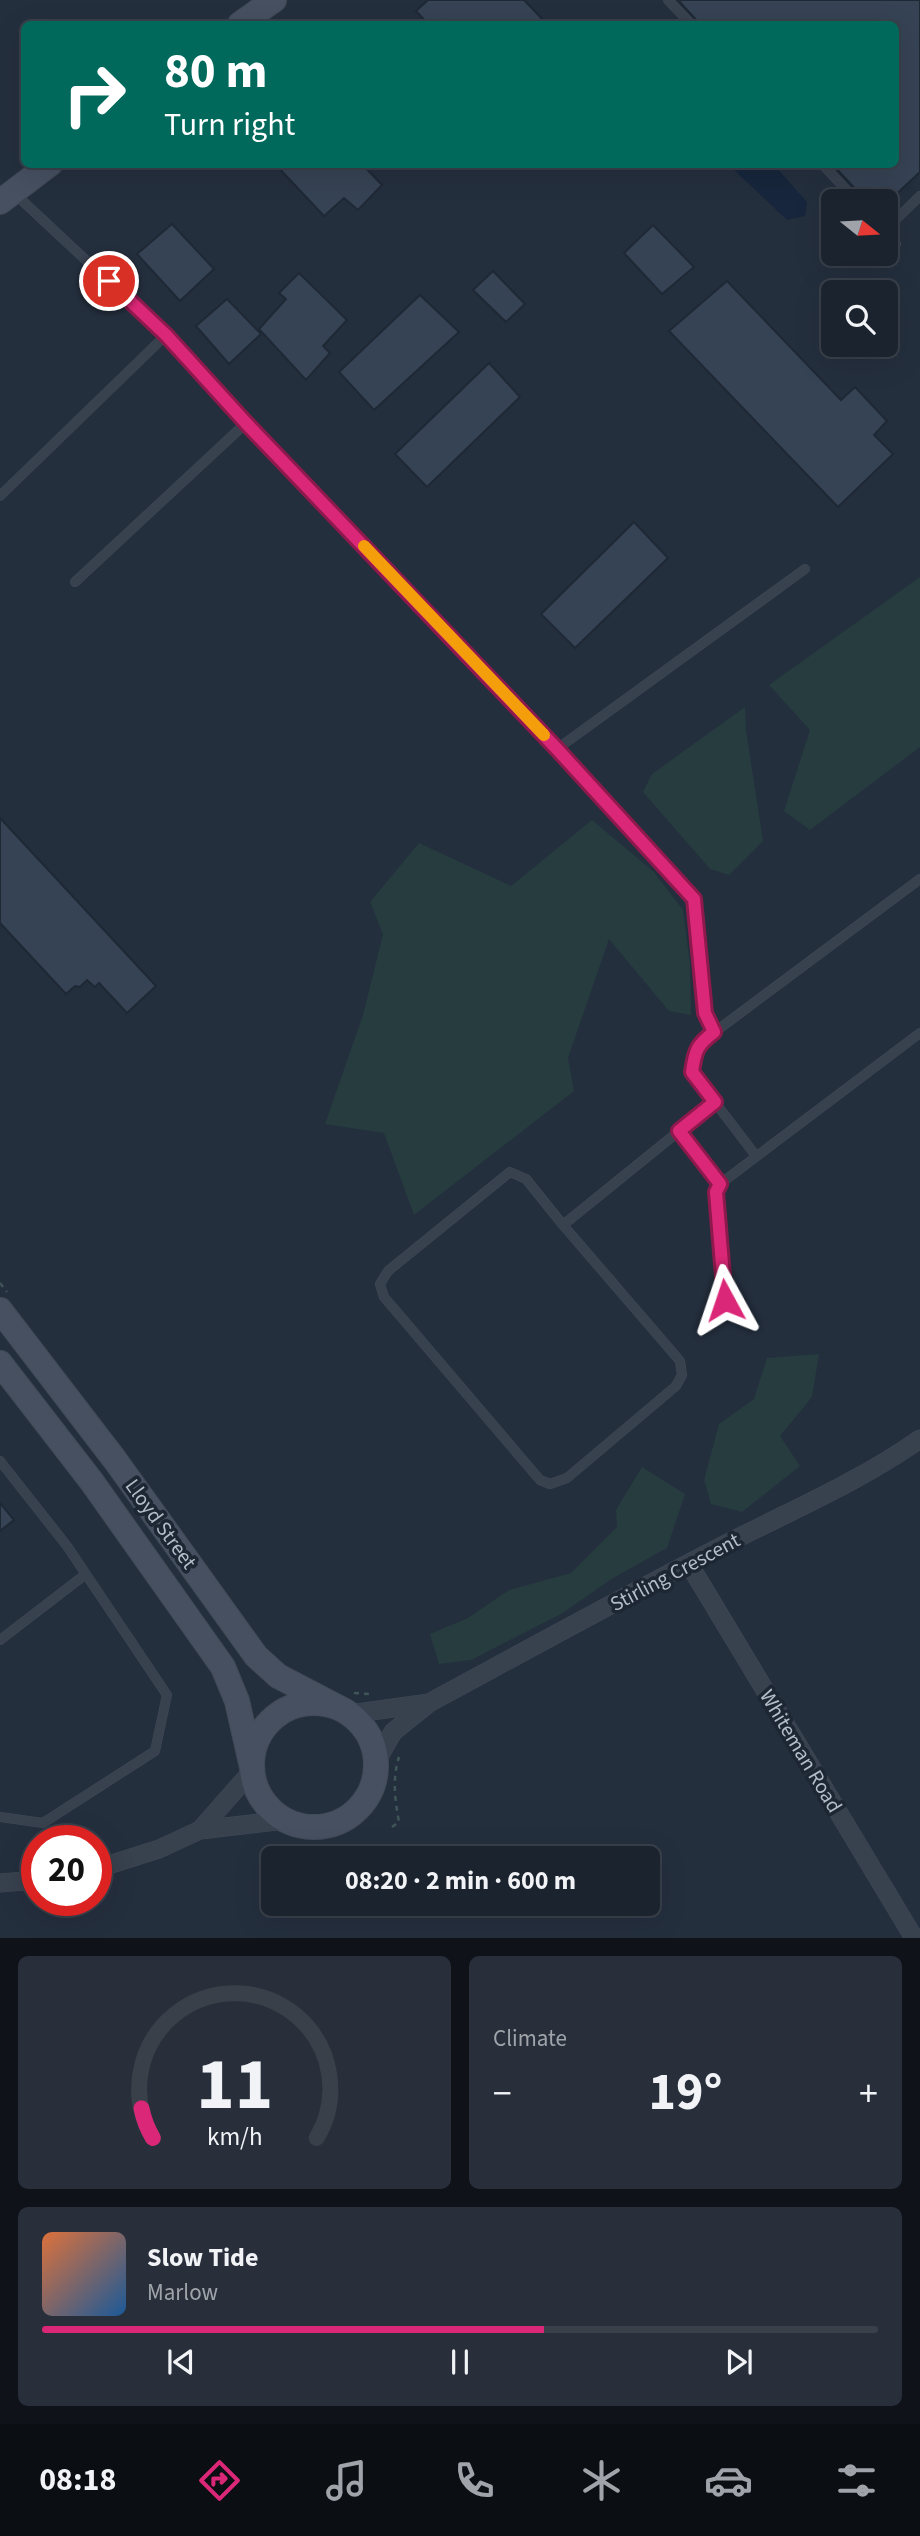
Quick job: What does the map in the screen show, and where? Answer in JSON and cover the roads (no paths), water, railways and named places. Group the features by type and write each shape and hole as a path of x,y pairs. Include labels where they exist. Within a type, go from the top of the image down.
{"main road":[{"path":"244,21 274,0"},
{"path":"6,197 45,168"},
{"name":"Lloyd Street","path":"0,1310 115,1460 256,1656 278,1676 347,1712"},
{"name":"Lloyd Street","path":"0,1363 92,1482 223,1667 237,1701 252,1769"},
{"path":"309,1703 327,1704 347,1712 369,1736 376,1762 374,1781 367,1797 357,1810 343,1820 327,1826 310,1827 285,1820 262,1800 252,1769 254,1748 262,1731 282,1712 309,1703"}],"street":[{"name":"Stirling Crescent","path":"376,1762 393,1732 429,1703 689,1564 820,1498 890,1460 920,1439"},
{"name":"Whiteman Road","path":"689,1564 914,1937"},
{"name":"Stirling Crescent","path":"347,1712 429,1703"},
{"path":"200,1830 252,1769"},
{"path":"112,1864 159,1849 200,1830 285,1820"},
{"path":"0,1883 21,1881"}],"lane":[{"path":"668,0 688,21"},
{"path":"826,168 846,189"},
{"path":"898,218 920,196"},
{"path":"6,197 166,335 246,423 557,749 694,899 705,1013 714,1032"},
{"path":"0,496 166,335"},
{"path":"75,582 246,423"},
{"path":"557,749 805,569"},
{"path":"756,1157 692,1072 694,1054 700,1043 920,879"},
{"path":"725,1300 716,1192 720,1184 920,1033"},
{"path":"564,1225 715,1102"},
{"path":"679,1131 720,1184"},
{"path":"510,1172 526,1179 564,1225 681,1361 682,1375 676,1386 567,1478 550,1484 540,1480 384,1297 380,1284 388,1271 510,1172"},
{"path":"0,1461 67,1546 167,1695 155,1751 43,1823 0,1817"},
{"path":"0,1640 86,1574"}],"water":[{"path":"732,168 777,168 807,202 805,216 787,220"}]}
